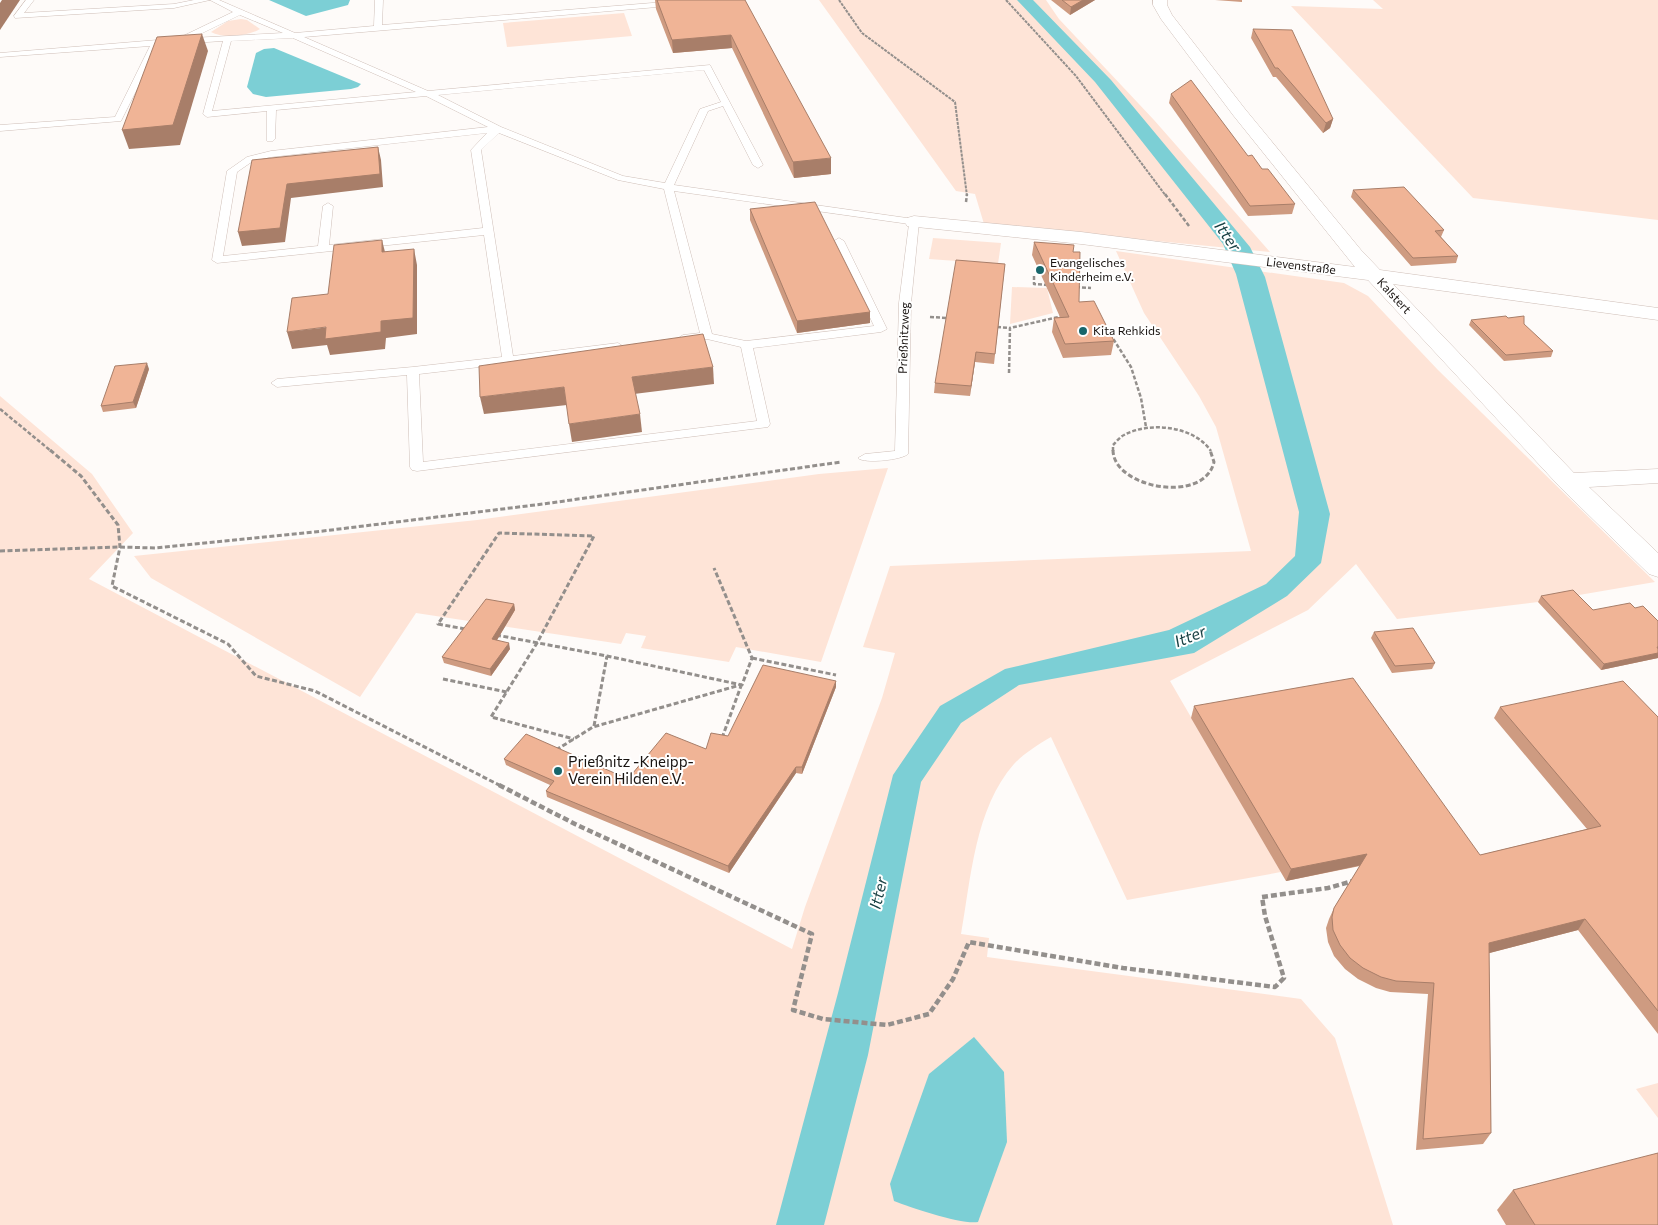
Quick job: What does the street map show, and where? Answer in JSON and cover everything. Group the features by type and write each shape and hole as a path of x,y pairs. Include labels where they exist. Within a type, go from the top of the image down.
{"street":[{"name":"Kalstert","path":"1160,0 1166,16 1239,112 1354,254 1568,481 1658,568"},
{"name":"Lievenstraße","path":"914,222 1081,238 1374,275 1658,314"},
{"path":"1568,481 1658,476"}],"lane":[{"path":"30,0 18,16 174,6 206,0"},
{"path":"212,0 429,94 498,129 621,178 914,222"},
{"path":"378,27 379,0"},
{"path":"0,55 180,41 296,35 542,10 716,0"},
{"path":"180,41 239,12"},
{"path":"228,38 207,114 707,67 758,165"},
{"path":"0,128 118,118 155,44"},
{"path":"707,336 668,186 704,110 726,103"},
{"path":"270,139 272,108"},
{"path":"498,129 484,140 476,150 508,360"},
{"path":"488,231 217,260 232,171 250,160 271,154 498,129"},
{"path":"323,249 328,206"},
{"name":"Prießnitzweg","path":"865,458 901,454 904,316 914,222"},
{"path":"669,341 707,336 746,345 882,329 839,241"},
{"path":"904,316 919,317"},
{"path":"277,383 413,371 631,345"},
{"path":"413,371 417,467 764,424 746,345"}],"path":[{"path":"839,0 862,33 954,102 967,196 961,228"},
{"path":"1006,0 1076,76 1187,222 1190,230"},
{"path":"1034,276 1034,284 1053,286"},
{"path":"1072,287 1091,288"},
{"path":"997,327 1010,328 1066,315"},
{"path":"919,317 947,318"},
{"path":"1103,322 1131,367 1146,427"},
{"path":"1009,373 1010,328"},
{"path":"0,409 81,476 118,525 120,547 112,586 228,644 256,676 315,691 575,824 812,934 792,1010 823,1019 887,1025 930,1014 954,979 969,942 1123,968 1275,986 1284,978 1265,916 1262,897 1328,888 1362,878"},
{"path":"1146,427 1163,427 1180,431 1206,445 1213,455 1215,465 1211,474 1202,482 1171,488 1154,486 1138,481 1124,473 1112,454 1114,444 1126,433 1146,427"},
{"path":"0,552 120,547 154,548 323,531 543,504 865,458"},
{"path":"474,631 438,624 499,533 594,536 537,643 492,717 574,739"},
{"path":"714,568 752,658 720,744"},
{"path":"492,634 742,685"},
{"path":"594,727 607,656"},
{"path":"752,658 836,675"},
{"path":"443,679 507,692"},
{"path":"554,752 594,727 742,685"},
{"path":"723,735 732,736"}],"shaded area":[{"path":"819,0 1046,0 1059,19 1154,120 1270,252 984,224 975,194 956,191"},
{"path":"1373,0 1658,0 1658,220 1473,198 1291,6 1383,9"},
{"path":"624,13 632,36 507,47 503,23"},
{"path":"247,20 260,29 236,36 211,32 228,21"},
{"path":"933,238 1001,243 998,264 929,259"},
{"path":"1116,251 1344,283 1368,296 1438,370 1655,582 1538,602 1397,619 1356,564 1308,610 1170,681 1281,872 1127,900 1051,737 1026,753 1014,764 1001,782 991,801 977,844 961,934 989,938 987,957 1301,999 1335,1038 1393,1225 0,1225 0,396 92,474 133,533 89,579 792,949 805,907 882,698 895,653 863,647 890,566 1251,551 1216,427 1199,396 1144,313"},
{"path":"1012,287 1047,288 1053,313 1010,324"},
{"path":"888,468 821,662 736,647 729,662 641,648 646,636 626,633 621,644 416,613 360,697 151,578 134,556 477,520 819,474"},
{"path":"1658,1083 1658,1118 1636,1089"}],"water":[{"path":"269,0 350,0 348,5 306,16"},
{"name":"Itter","path":"1017,0 1033,0 1111,80 1250,247 1265,277 1330,514 1321,563 1287,596 1194,653 1019,685 961,723 921,782 868,1055 824,1225 776,1225 838,993 893,775 940,706 1005,669 1169,630 1266,584 1295,556 1299,512 1236,274 1223,244 1095,82"},
{"path":"274,48 361,84 351,89 266,97 253,94 247,87 256,53 264,49"},
{"path":"974,1037 1004,1072 1007,1142 978,1222 961,1221 937,1215 894,1201 890,1184 929,1074"}],"building":[{"path":"657,0 745,0 831,158 793,162 731,35 672,40"},
{"path":"1062,0 1083,0 1071,7"},
{"path":"1253,29 1292,30 1333,119 1326,123 1278,68 1275,68"},
{"path":"202,34 173,125 122,130 157,37"},
{"path":"1191,80 1248,156 1252,155 1262,169 1268,169 1295,204 1250,206 1171,94"},
{"path":"378,147 380,174 287,184 280,228 238,232 252,160"},
{"path":"1404,187 1444,230 1435,231 1458,256 1413,258 1353,190"},
{"path":"815,202 870,312 797,321 750,209"},
{"path":"382,240 382,252 414,249 413,318 381,321 381,332 325,339 326,327 287,332 292,298 328,294 334,245"},
{"path":"1034,242 1074,245 1073,252 1080,252 1079,302 1094,301 1114,341 1065,344 1054,318 1069,317"},
{"path":"956,260 1005,264 995,354 976,352 971,386 935,383"},
{"path":"1506,316 1508,318 1524,316 1524,324 1553,351 1506,355 1471,320"},
{"path":"703,334 713,367 632,377 640,414 569,424 564,387 480,397 479,366"},
{"path":"147,363 133,402 101,406 115,366"},
{"path":"1573,590 1593,610 1630,603 1635,608 1643,606 1658,621 1658,653 1604,664 1541,596"},
{"path":"486,599 514,604 492,639 509,643 490,669 442,657"},
{"path":"1413,628 1435,663 1395,666 1374,632"},
{"name":"Prießnitz -Kneipp- Verein Hilden e.V.","path":"763,665 836,681 802,767 796,767 728,866 546,791 554,781 504,759 526,734 628,779 666,733 706,749 711,733 728,736"},
{"path":"1353,678 1480,855 1601,826 1500,707 1623,681 1658,717 1658,1011 1585,919 1489,943 1491,1133 1423,1139 1434,983 1396,981 1381,977 1363,968 1350,958 1340,945 1333,930 1332,917 1334,908 1367,854 1291,869 1194,706"},
{"path":"1658,1153 1658,1225 1535,1225 1513,1190"}],"place":[{"name":"Evangelisches Kinderheim e.V.","path":"1040,270"},
{"name":"Kita Rehkids","path":"1083,331"},
{"name":"Prießnitz -Kneipp- Verein Hilden e.V.","path":"558,771"}]}
